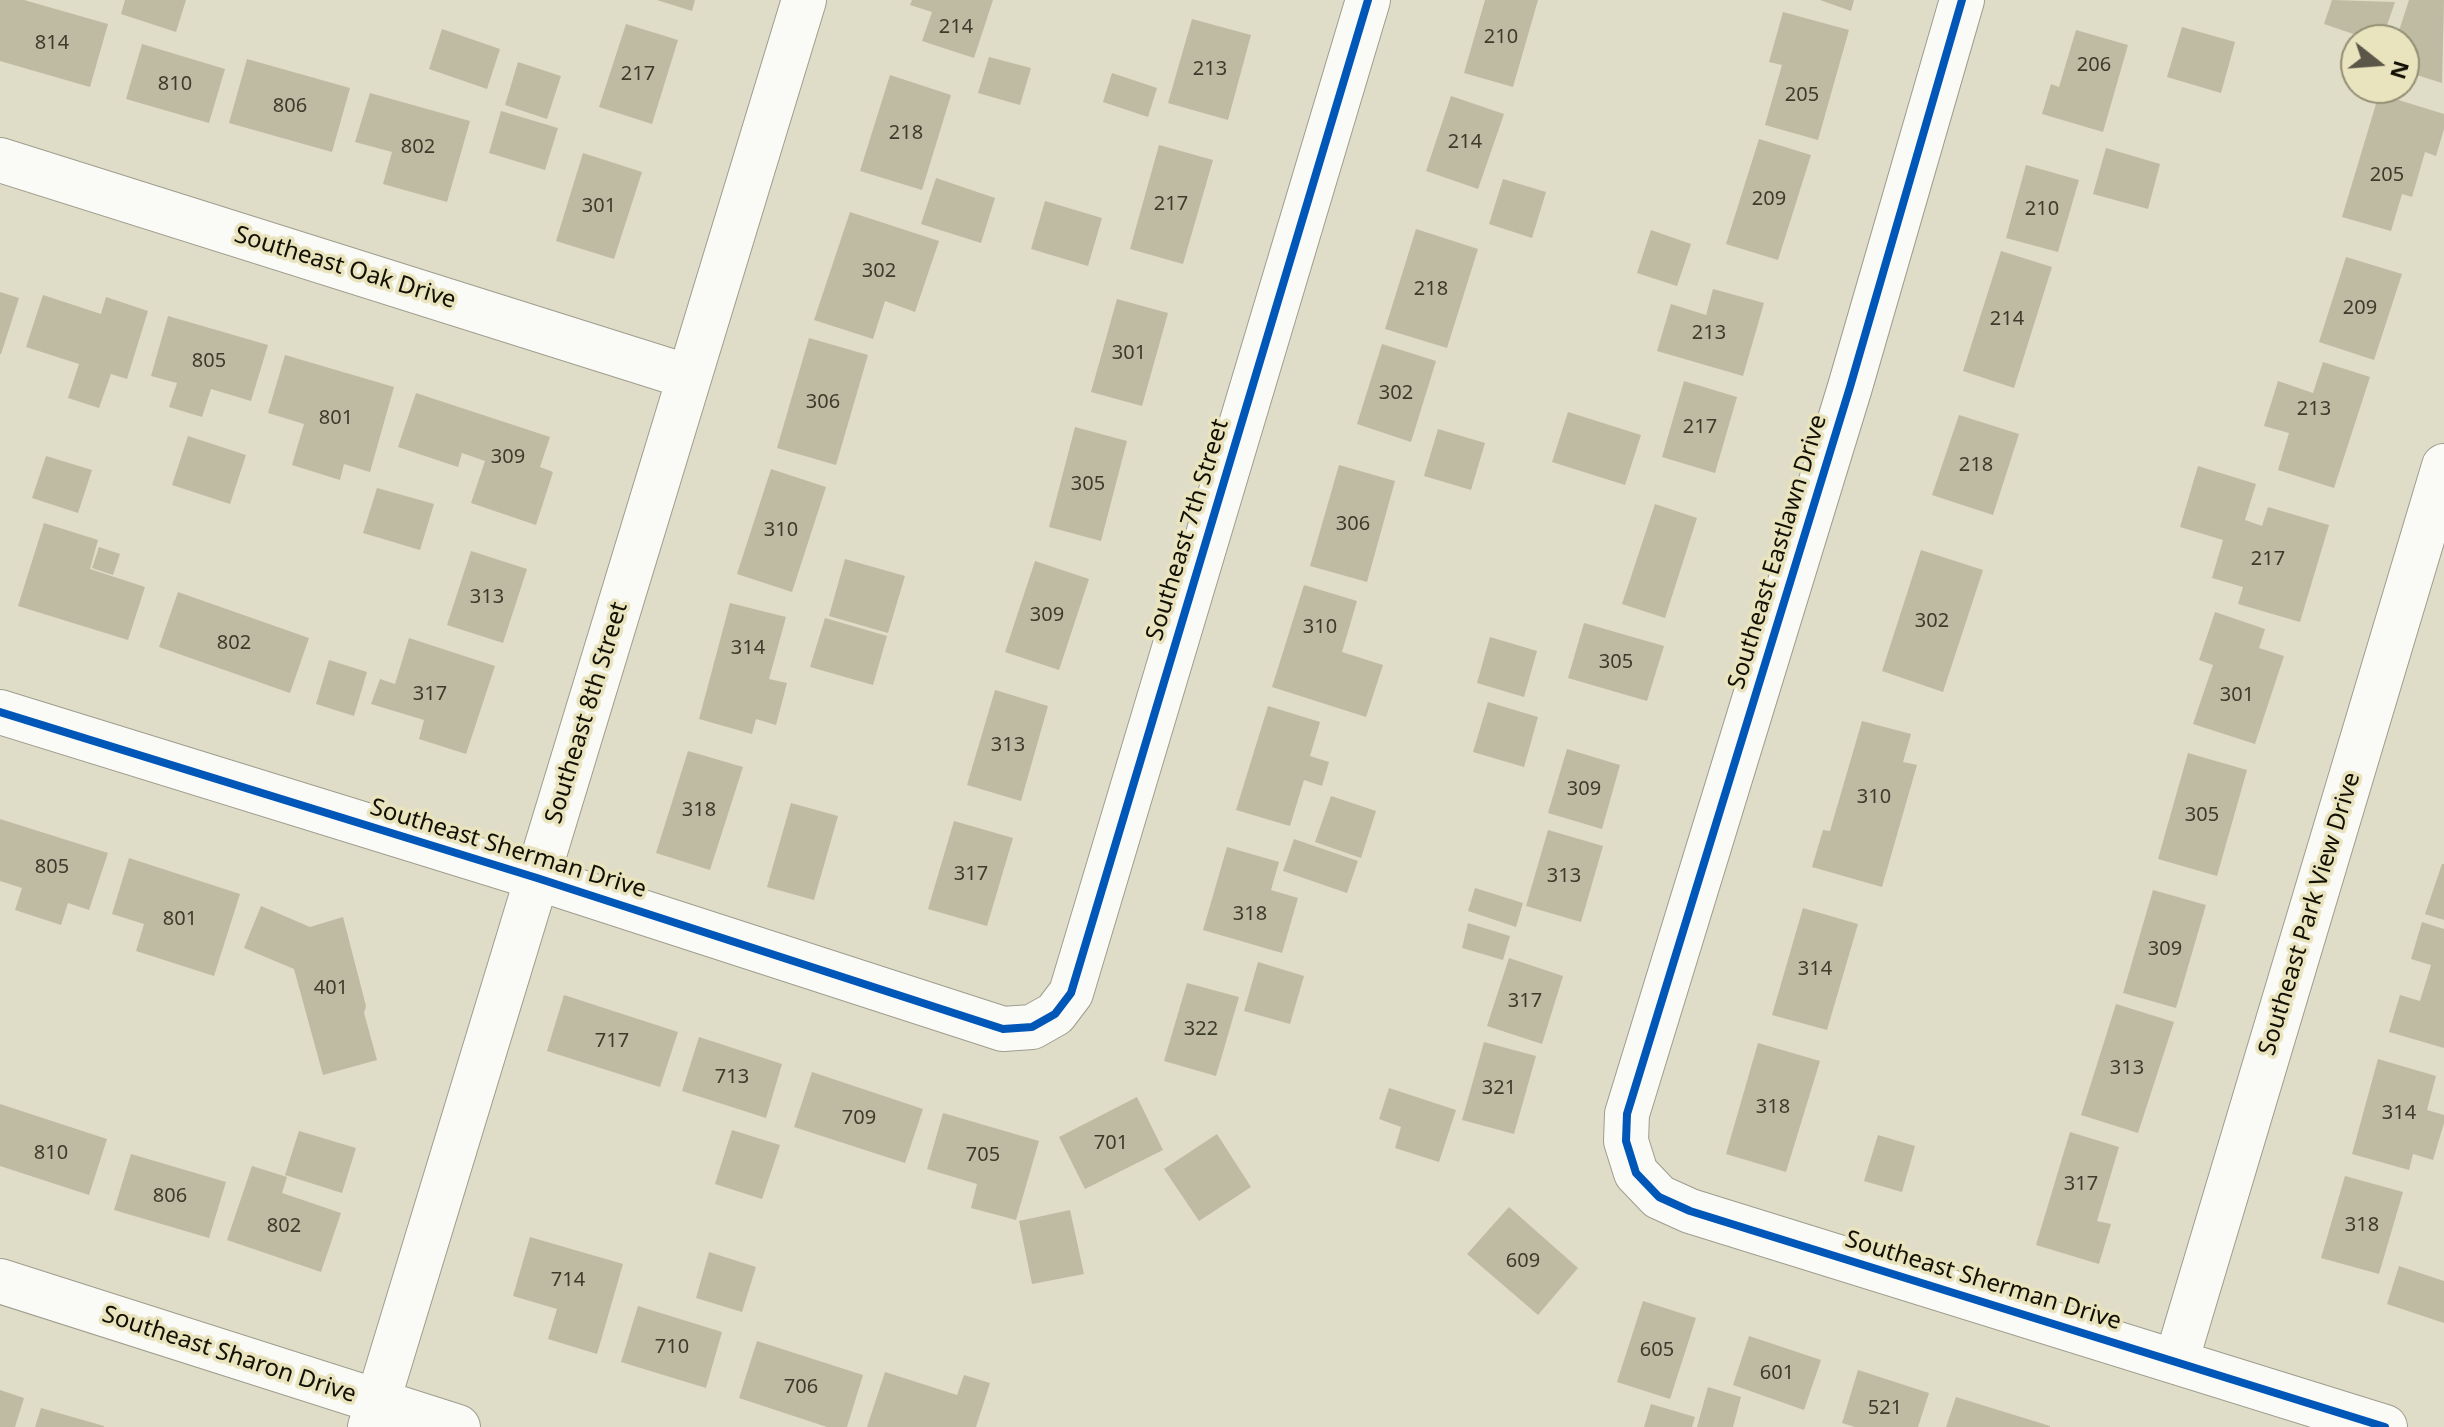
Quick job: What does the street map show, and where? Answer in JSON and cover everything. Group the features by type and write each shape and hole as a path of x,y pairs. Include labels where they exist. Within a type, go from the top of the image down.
{"street":[{"name":"Southeast 8th Street","path":"374,1414 804,0"},
{"name":"Southeast 7th Street","path":"1003,1029 1032,1027 1055,1014 1071,993 1368,0"},
{"name":"Southeast Eastlawn Drive","path":"1627,1114 1850,387 1962,0"},
{"name":"Southeast Oak Drive","path":"0,160 689,377"},
{"name":"Southeast Park View Drive","path":"2176,1362 2444,466"},
{"name":"Southeast Sherman Drive","path":"0,712 537,878 1003,1029"},
{"name":"Southeast Sherman Drive","path":"1627,1114 1626,1141 1636,1173 1659,1197 1690,1211 2385,1427"},
{"name":"Southeast Sharon Drive","path":"0,1281 374,1414 458,1427"}],"building":[{"path":"0,0 24,0 108,24 90,87 0,61"},
{"path":"125,0 186,0 176,32 121,14"},
{"path":"657,0 695,0 692,11"},
{"path":"912,0 993,0 974,58 922,41 932,12 910,5"},
{"path":"1485,0 1538,0 1513,87 1464,73"},
{"path":"1820,0 1854,0 1851,11"},
{"path":"2332,0 2395,2 2387,24 2340,24 2340,29 2324,24"},
{"path":"2409,0 2444,0 2442,83 2420,76 2420,24 2401,24"},
{"path":"1783,12 1849,30 1818,140 1765,125 1782,65 1769,62"},
{"path":"1192,19 1251,35 1228,120 1168,103"},
{"path":"626,24 678,40 652,124 599,107"},
{"path":"2182,27 2235,42 2221,93 2167,77"},
{"path":"442,29 500,49 487,89 429,69"},
{"path":"2076,30 2128,45 2103,132 2042,114 2051,84 2059,87"},
{"path":"142,44 225,69 209,123 126,99"},
{"path":"989,57 1031,68 1020,105 978,93"},
{"path":"247,59 350,88 332,152 229,123"},
{"path":"518,62 561,76 547,119 505,105"},
{"path":"1112,73 1157,88 1148,117 1103,102"},
{"path":"890,75 951,95 922,190 860,171"},
{"path":"370,93 470,121 447,202 383,184 392,152 355,142"},
{"path":"1451,96 1504,114 1478,189 1426,171"},
{"path":"2376,104 2412,104 2444,114 2444,129 2436,156 2425,152 2412,197 2402,194 2391,231 2342,217"},
{"path":"501,111 558,128 545,170 489,153"},
{"path":"1759,139 1811,155 1778,260 1726,244"},
{"path":"1159,145 1213,160 1183,264 1130,249"},
{"path":"2106,148 2160,164 2148,209 2093,194"},
{"path":"583,153 642,172 614,259 556,241"},
{"path":"2026,165 2079,180 2058,252 2006,238"},
{"path":"936,178 995,198 981,243 921,224"},
{"path":"1503,179 1546,192 1532,238 1489,224"},
{"path":"1045,201 1102,218 1088,266 1031,249"},
{"path":"850,212 939,241 915,312 885,301 873,339 814,320"},
{"path":"1416,229 1478,249 1447,348 1385,329"},
{"path":"1651,230 1691,244 1677,286 1637,273"},
{"path":"2001,251 2052,267 2014,388 1963,371"},
{"path":"2346,257 2402,274 2374,360 2319,342"},
{"path":"1713,289 1764,303 1743,376 1657,351 1671,304 1706,315"},
{"path":"0,292 19,298 1,354 0,354"},
{"path":"43,295 101,314 106,297 148,311 127,379 111,374 99,408 68,398 79,364 26,347"},
{"path":"1117,299 1168,313 1142,406 1091,392"},
{"path":"168,316 268,345 251,401 211,389 202,417 169,407 177,383 151,376"},
{"path":"809,338 868,355 836,465 777,448"},
{"path":"1382,344 1436,361 1411,442 1357,424"},
{"path":"285,355 394,387 370,472 344,464 340,480 292,465 304,424 268,413"},
{"path":"2323,362 2370,377 2334,488 2278,470 2289,433 2264,426 2278,381 2313,393"},
{"path":"1684,381 1737,397 1715,473 1662,457"},
{"path":"416,393 550,437 540,467 553,472 536,525 471,503 485,461 462,453 458,467 398,447"},
{"path":"1568,412 1641,435 1625,485 1552,462"},
{"path":"1959,415 2019,434 1993,515 1932,495"},
{"path":"1075,427 1127,441 1101,541 1049,527"},
{"path":"1438,429 1485,443 1471,490 1424,476"},
{"path":"188,436 246,455 230,504 172,485"},
{"path":"46,456 92,470 78,513 32,498"},
{"path":"1339,465 1395,481 1367,582 1310,566"},
{"path":"2198,466 2256,484 2245,520 2262,526 2268,507 2329,525 2300,622 2238,604 2243,587 2212,578 2223,540 2180,527"},
{"path":"771,469 826,487 792,592 737,574"},
{"path":"377,488 434,504 420,550 363,533"},
{"path":"1655,504 1697,518 1665,618 1622,604"},
{"path":"44,523 98,540 90,569 145,587 128,640 18,606"},
{"path":"99,547 120,554 113,575 92,568"},
{"path":"1921,550 1983,570 1943,692 1882,671"},
{"path":"471,551 527,569 503,643 447,625"},
{"path":"845,559 905,576 888,633 829,616"},
{"path":"1035,561 1089,579 1059,670 1005,652"},
{"path":"1304,585 1357,601 1342,652 1383,665 1366,717 1272,687"},
{"path":"178,592 309,638 290,693 159,647"},
{"path":"730,603 786,617 769,679 787,683 776,725 756,719 752,734 699,719"},
{"path":"2215,612 2265,629 2259,648 2284,656 2255,744 2193,724 2213,665 2199,660"},
{"path":"825,618 887,636 873,685 810,667"},
{"path":"1584,623 1664,646 1647,701 1568,678"},
{"path":"1490,637 1537,651 1524,697 1477,683"},
{"path":"409,638 495,666 466,754 419,739 424,720 371,704 380,679 395,684"},
{"path":"329,660 367,672 354,716 316,704"},
{"path":"995,690 1048,706 1021,801 967,785"},
{"path":"1488,702 1538,717 1524,767 1473,752"},
{"path":"1268,706 1320,722 1310,756 1329,762 1322,786 1304,780 1290,826 1236,810"},
{"path":"1862,721 1911,734 1903,762 1917,765 1882,887 1812,867 1823,830 1830,831"},
{"path":"1567,749 1620,765 1602,829 1548,813"},
{"path":"688,751 743,767 710,870 656,853"},
{"path":"2188,753 2247,770 2217,876 2158,859"},
{"path":"1331,796 1376,811 1361,858 1315,842"},
{"path":"791,803 838,816 814,900 767,887"},
{"path":"0,819 108,853 89,910 68,903 61,925 15,910 22,888 0,881"},
{"path":"954,821 1013,838 987,926 928,909"},
{"path":"1548,830 1603,846 1581,922 1526,906"},
{"path":"1294,839 1358,861 1347,893 1283,871"},
{"path":"1227,847 1279,862 1271,890 1298,898 1282,953 1203,930"},
{"path":"129,858 240,894 214,976 136,951 144,924 112,914"},
{"path":"2444,864 2444,920 2425,914"},
{"path":"1475,888 1523,903 1516,927 1468,911"},
{"path":"2153,890 2206,905 2176,1008 2123,993"},
{"path":"261,906 310,927 343,917 377,1060 323,1075 294,969 244,948"},
{"path":"1803,908 1858,924 1827,1030 1772,1015"},
{"path":"2422,922 2444,929 2444,1048 2389,1032 2400,995 2420,1001 2431,965 2411,959"},
{"path":"1468,923 1510,936 1503,960 1462,948"},
{"path":"1509,958 1563,976 1542,1044 1487,1026"},
{"path":"1258,962 1304,976 1290,1024 1244,1011"},
{"path":"1187,983 1239,997 1216,1076 1164,1061"},
{"path":"564,995 678,1032 660,1087 547,1051"},
{"path":"2116,1004 2174,1022 2138,1133 2081,1115"},
{"path":"699,1037 782,1064 766,1118 682,1091"},
{"path":"1484,1042 1536,1056 1514,1134 1462,1120"},
{"path":"1758,1043 1820,1061 1786,1172 1726,1154"},
{"path":"2378,1059 2436,1076 2427,1110 2444,1115 2444,1123 2433,1160 2413,1154 2409,1170 2352,1154"},
{"path":"812,1072 923,1109 905,1163 794,1127"},
{"path":"1389,1088 1456,1110 1439,1162 1395,1148 1401,1127 1379,1119"},
{"path":"1137,1097 1163,1150 1085,1189 1059,1137"},
{"path":"0,1104 107,1139 89,1195 0,1166"},
{"path":"943,1113 1039,1141 1016,1220 971,1208 977,1184 927,1169"},
{"path":"732,1130 780,1145 762,1199 715,1184"},
{"path":"299,1131 356,1148 342,1193 285,1175"},
{"path":"2070,1132 2119,1147 2097,1221 2111,1224 2099,1264 2036,1245"},
{"path":"1217,1134 1251,1187 1199,1221 1164,1169"},
{"path":"1878,1135 1915,1146 1902,1192 1864,1181"},
{"path":"131,1154 226,1182 209,1238 114,1210"},
{"path":"252,1166 287,1177 282,1193 341,1213 321,1272 227,1240"},
{"path":"2345,1176 2403,1192 2379,1274 2321,1258"},
{"path":"1509,1207 1578,1268 1538,1315 1467,1254"},
{"path":"1070,1210 1084,1274 1032,1284 1019,1221"},
{"path":"530,1237 623,1264 597,1354 548,1339 557,1309 513,1296"},
{"path":"709,1252 756,1267 742,1312 696,1298"},
{"path":"2399,1266 2444,1281 2444,1323 2387,1304"},
{"path":"1643,1301 1696,1318 1670,1399 1617,1382"},
{"path":"638,1306 722,1332 706,1388 621,1362"},
{"path":"1749,1336 1821,1360 1804,1410 1733,1385"},
{"path":"757,1341 863,1375 847,1427 827,1427 739,1398"},
{"path":"1858,1370 1929,1393 1918,1427 1855,1427 1842,1423"},
{"path":"885,1372 957,1395 964,1375 990,1383 976,1427 867,1427"},
{"path":"1708,1387 1741,1397 1733,1427 1697,1427"},
{"path":"0,1390 24,1398 15,1427 0,1427"},
{"path":"1956,1397 2050,1426 2050,1427 1946,1427"},
{"path":"1651,1404 1695,1417 1692,1427 1644,1427"},
{"path":"41,1408 104,1426 104,1427 35,1427"}],"cycle path":[{"path":"0,712 537,878 1003,1029 1032,1027 1055,1014 1071,993 1368,0"},
{"path":"1962,0 1850,387 1627,1114 1626,1141 1636,1173 1659,1197 1690,1211 2385,1427"}]}
